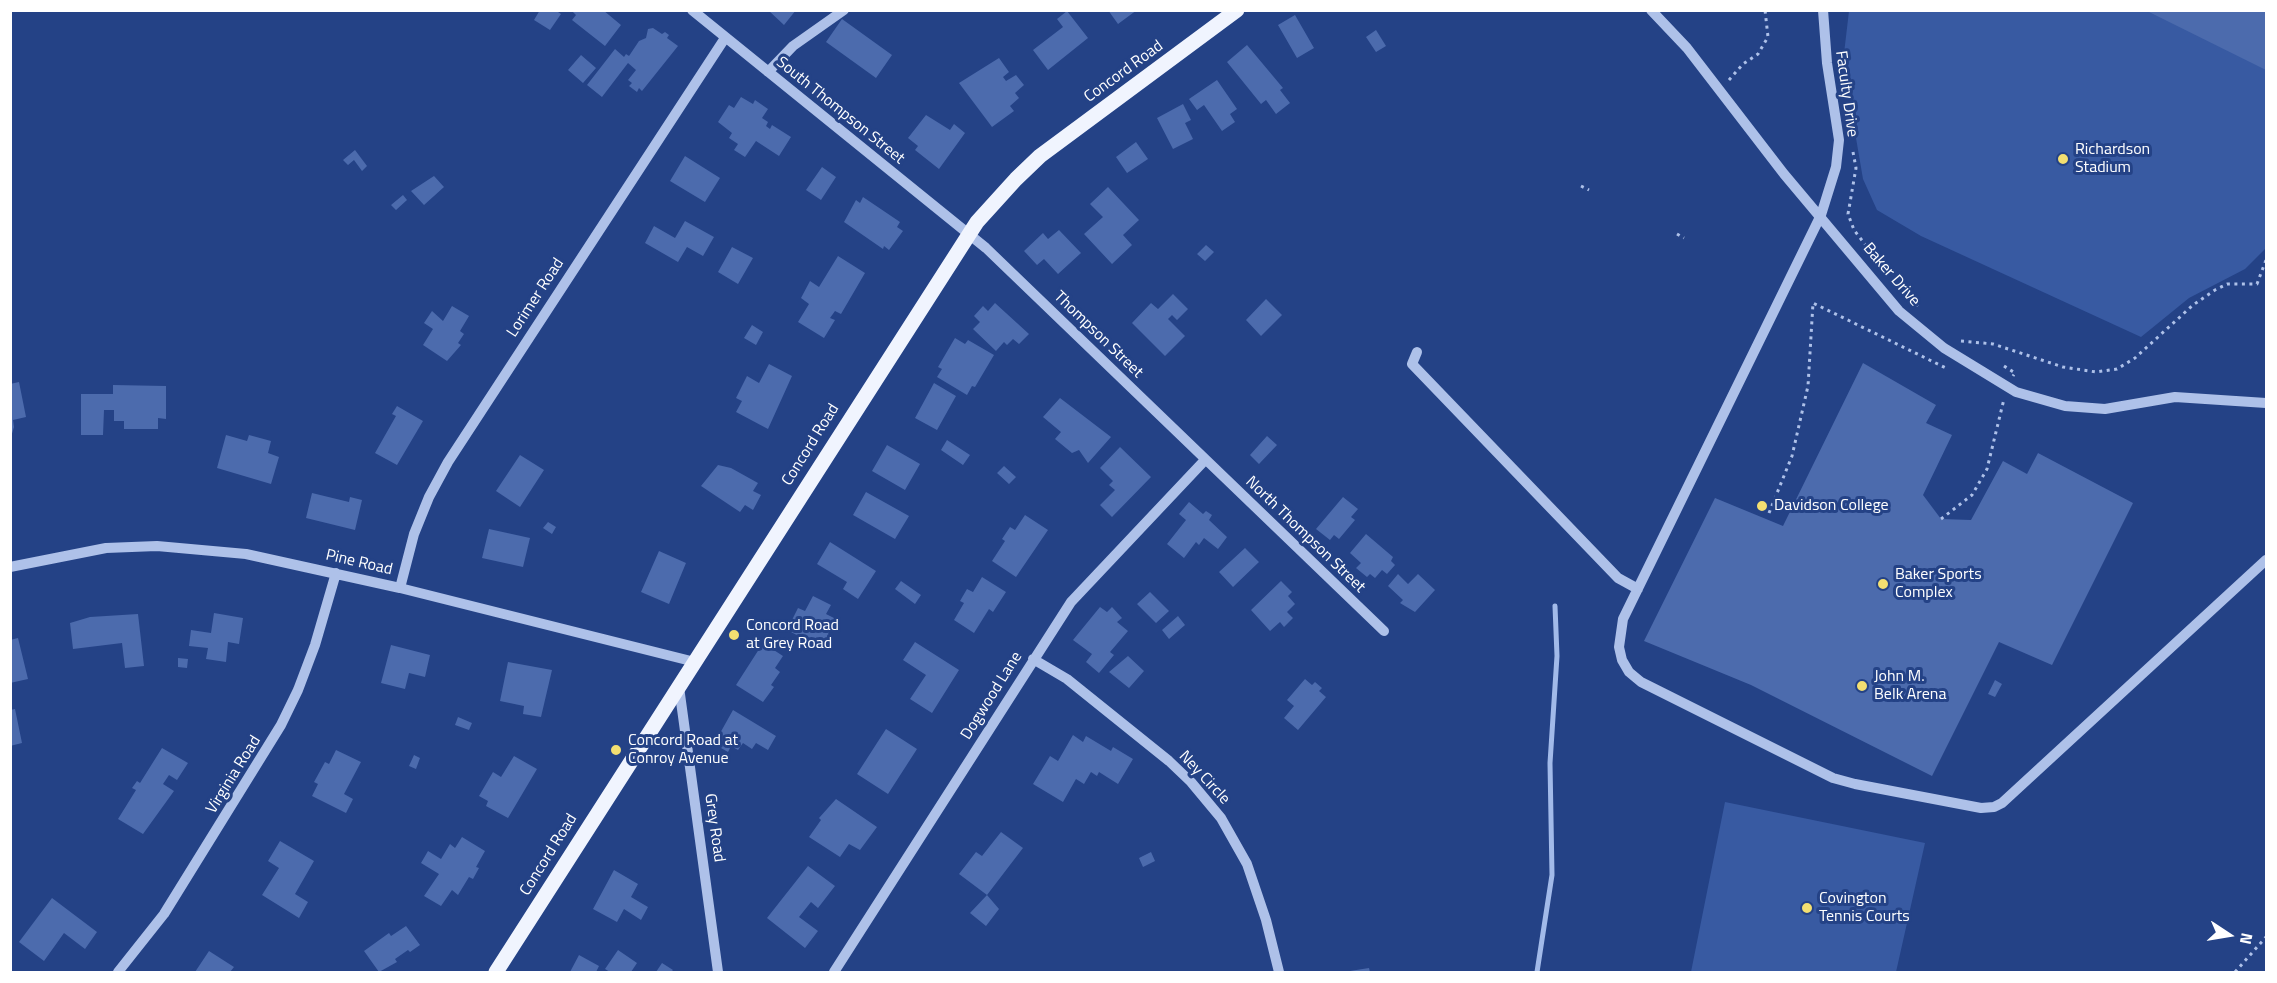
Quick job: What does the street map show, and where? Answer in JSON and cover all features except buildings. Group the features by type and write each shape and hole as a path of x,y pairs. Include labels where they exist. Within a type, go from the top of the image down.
{"main road":[{"name":"Concord Road","path":"496,972 969,234 994,202 1040,156 1237,10"}],"street":[{"name":"South Thompson Street","path":"692,10 969,234"},
{"path":"768,72 793,46 844,10"},
{"name":"Baker Drive","path":"1651,10 1721,89 1784,174 1821,215 1899,311 1944,348 2016,392 2065,406 2105,409 2175,397 2266,403"},
{"name":"Faculty Drive","path":"1823,10 1827,63 1839,140 1836,167 1821,215 1623,619 1619,646 1622,660 1641,682 1833,778 1974,806 1994,807 2002,803 2266,560"},
{"name":"Lorimer Road","path":"400,588 414,534 429,496 447,462 725,38"},
{"name":"Thompson Street","path":"969,234 1205,460"},
{"path":"1417,352 1412,364 1618,578 1638,589"},
{"name":"North Thompson Street","path":"1205,460 1384,631"},
{"name":"Dogwood Lane","path":"834,972 1071,602 1205,460"},
{"name":"Pine Road","path":"10,567 96,550 157,546 246,554 400,588 695,662"},
{"name":"Virginia Road","path":"118,972 164,914 281,725 298,690 315,645 336,573"},
{"name":"Ney Circle","path":"1033,659 1066,679 1169,761 1191,782 1221,818 1247,864 1266,920 1279,972"},
{"name":"Grey Road","path":"679,687 718,972"}],"path":[{"path":"1721,89 1743,64 1758,54 1768,37 1765,10"},
{"path":"1852,146 1856,168 1848,214 1854,230 1887,272"},
{"path":"1581,186 1589,189"},
{"path":"1677,234 1684,238"},
{"path":"1944,348 1961,342 1993,344 2062,367 2096,372 2117,369 2135,358 2193,305 2215,290 2227,284 2257,284 2266,260"},
{"path":"1900,289 1926,314"},
{"path":"1769,513 1792,456 1808,386 1813,303 1952,371"},
{"path":"1952,335 1970,347"},
{"path":"1941,519 1972,495 1987,469 2008,386 2015,373 1997,362"},
{"path":"2235,972 2266,937"}],"shaded area":[{"name":"Richardson Stadium","path":"1849,11 2266,11 2266,248 2245,269 2189,298 2141,337 1921,236 1877,210 1863,179 1843,62"},
{"name":"Covington Tennis Courts","path":"1725,802 1925,843 1896,972 1691,972"}],"waterway":[{"path":"1537,972 1552,875 1550,763 1557,656 1555,606"}],"place":[{"name":"Richardson Stadium","path":"2063,159"},
{"name":"Davidson College","path":"1762,506"},
{"name":"Baker Sports Complex","path":"1883,584"},
{"name":"Concord Road at Grey Road","path":"734,635"},
{"name":"John M. Belk Arena","path":"1862,686"},
{"name":"Concord Road at Conroy Avenue","path":"616,750"},
{"name":"Covington Tennis Courts","path":"1807,908"}]}
